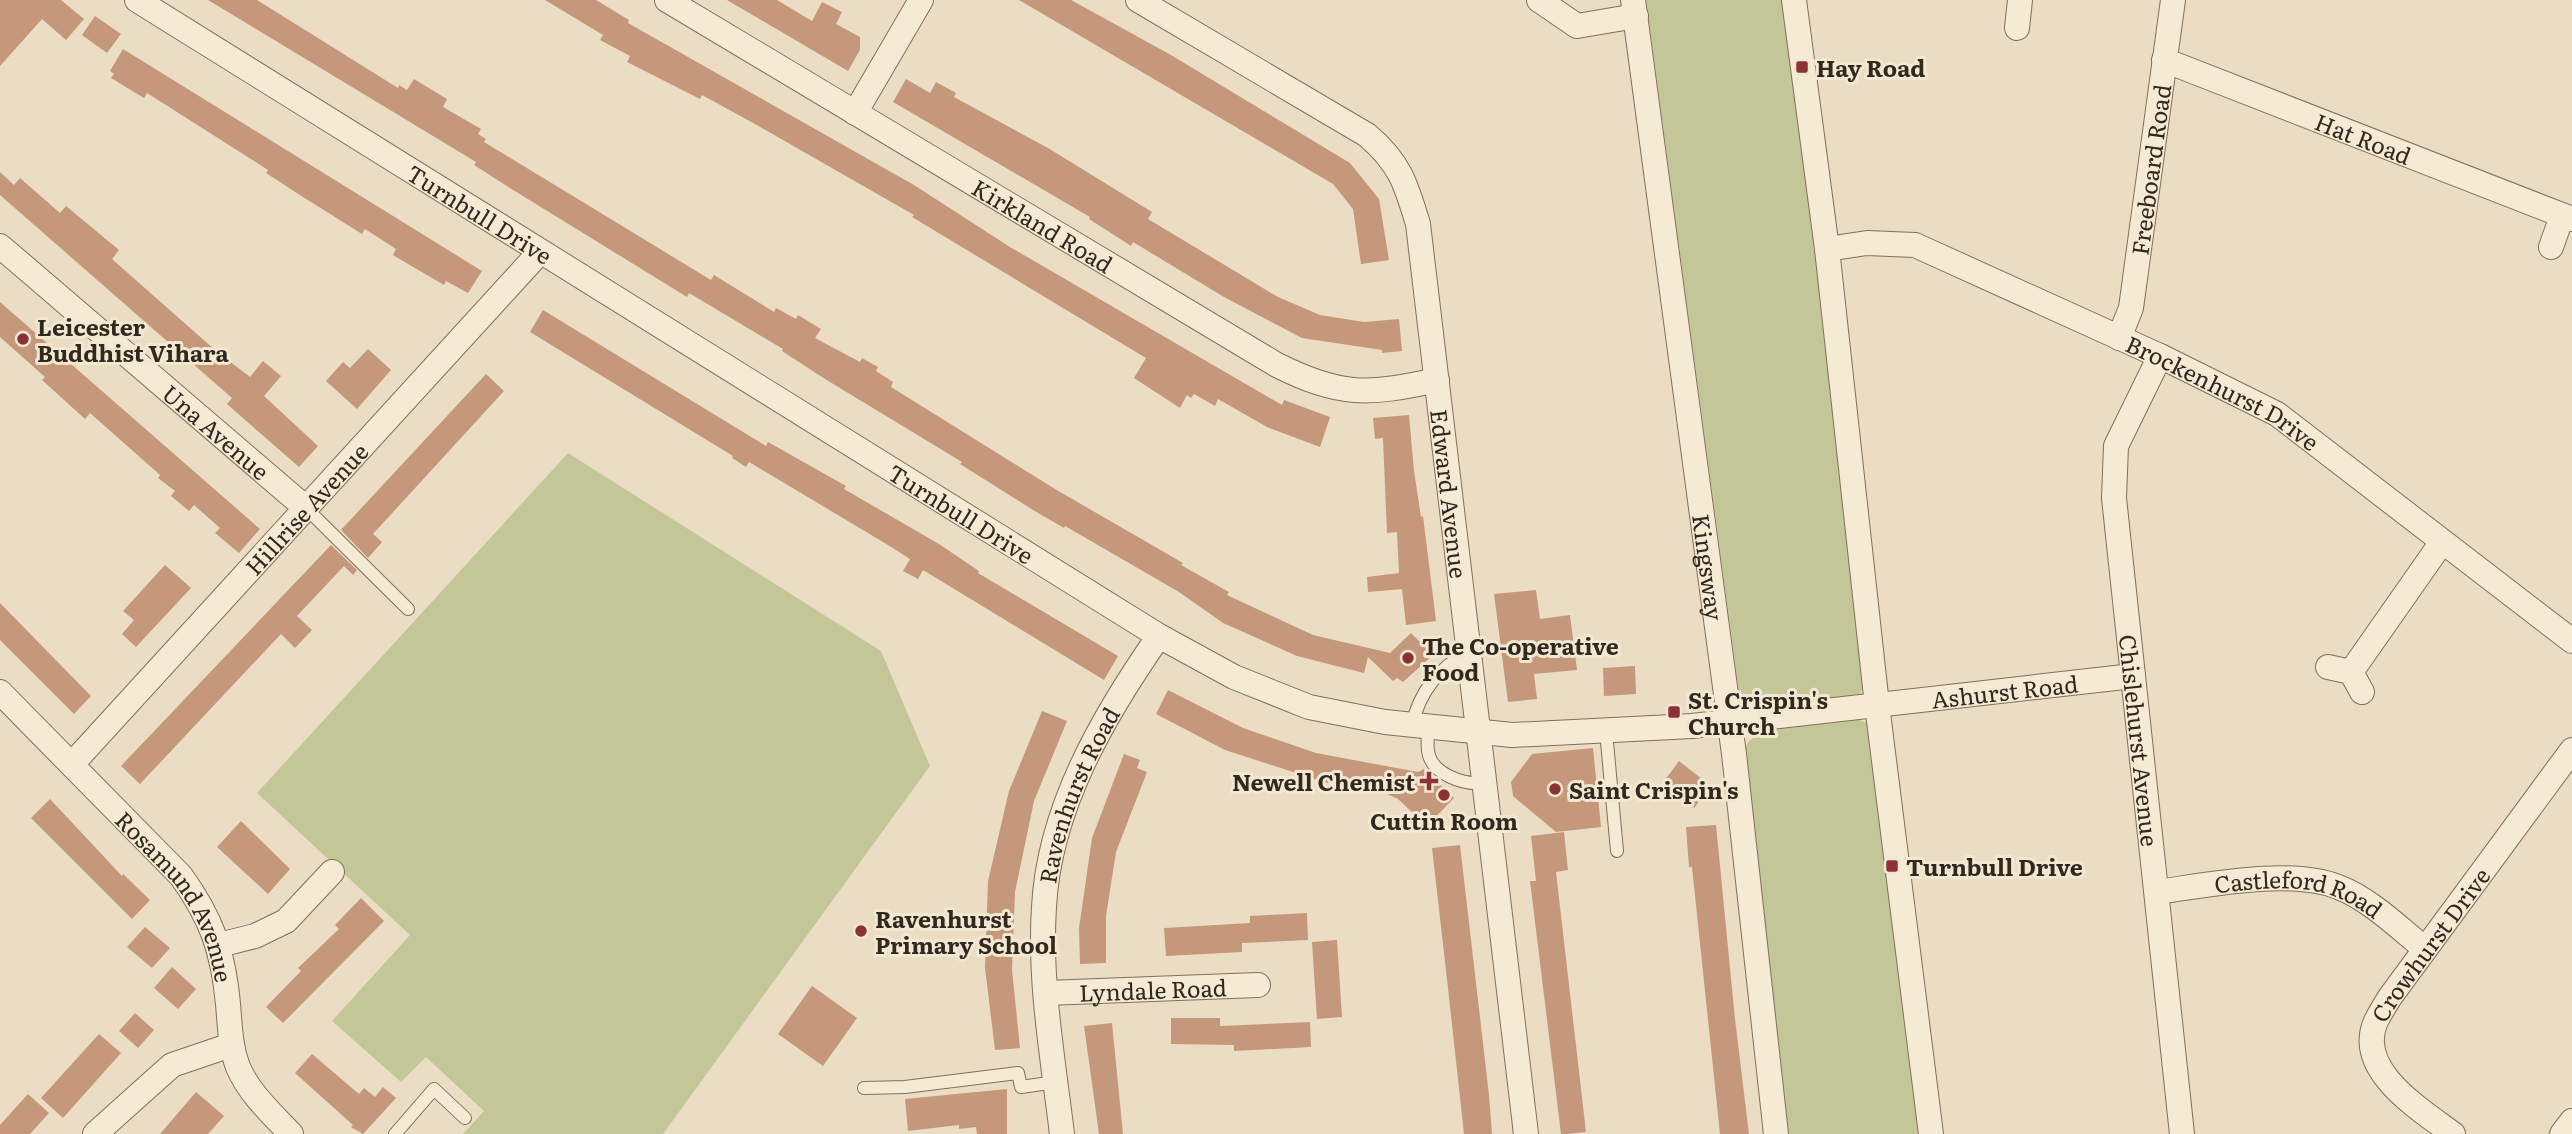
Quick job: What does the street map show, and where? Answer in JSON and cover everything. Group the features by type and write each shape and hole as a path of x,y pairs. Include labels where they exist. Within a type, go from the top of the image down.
{"street":[{"name":"Turnbull Drive","path":"137,0 1159,636 1270,694 1350,717 1512,735 1728,722 1877,705"},
{"name":"Kirkland Road","path":"667,0 1277,365 1315,384 1350,392 1387,391 1437,380"},
{"path":"855,113 921,0"},
{"name":"Edward Avenue","path":"1138,0 1367,135 1388,154 1404,178 1419,224 1483,783 1527,1134"},
{"path":"1539,0 1577,26 1635,8"},
{"path":"1794,0 1827,249 1877,705 1931,1134"},
{"path":"2017,28 2020,0"},
{"name":"Freeboard Road","path":"2119,338 2131,308 2173,0"},
{"name":"Kingsway","path":"1635,8 1728,722 1776,1134"},
{"name":"Hat Road","path":"2164,60 2567,218 2551,247"},
{"name":"Brockenhurst Drive","path":"1827,249 1867,243 1915,245 2160,356 2277,414 2572,641"},
{"name":"Una Avenue","path":"0,246 307,509"},
{"name":"Hillrise Avenue","path":"73,764 540,253"},
{"name":"Chislehurst Avenue","path":"2160,356 2116,446 2114,499 2182,1134"},
{"path":"2347,677 2442,542"},
{"name":"Ravenhurst Road","path":"1062,1134 1046,993 1044,905 1056,836 1090,750 1123,687 1159,636"},
{"name":"Ashurst Road","path":"1877,705 2133,676"},
{"name":"Rosamund Avenue","path":"0,692 181,876 204,908 219,945 231,1045 239,1069 256,1097 291,1134"},
{"name":"Crowhurst Drive","path":"2453,1134 2402,1096 2379,1069 2373,1042 2375,1023 2425,950 2572,750"},
{"path":"219,945 255,936 286,922 332,872"},
{"name":"Castleford Road","path":"2157,892 2220,883 2307,877 2340,887 2378,911 2425,950"},
{"name":"Lyndale Road","path":"1046,993 1258,985"},
{"path":"94,1134 172,1065 231,1045"},
{"path":"2562,1134 2572,1121"}],"lane":[{"path":"307,509 408,609"},
{"path":"1468,652 1448,664 1433,678 1420,726 1428,753 1438,768 1454,780 1483,783"},
{"path":"1606,731 1617,851"},
{"path":"864,1088 905,1087 1018,1073 1021,1087 1056,1082"},
{"path":"395,1134 434,1090 465,1118"}],"green space":[{"path":"1646,0 1787,0 1866,682 1860,694 1849,699 1773,706 1747,700 1739,693"},
{"path":"568,453 881,651 930,766 663,1134 463,1134 484,1111 426,1057 401,1082 332,1021 410,935 257,793"},
{"path":"1855,718 1869,724 1921,1134 1786,1134 1743,756 1747,744 1759,731"}],"building":[{"path":"0,0 61,0 84,19 66,40 42,19 0,66"},
{"path":"208,0 257,0 398,88 399,85 407,90 414,79 447,99 443,107 481,129 478,134 486,139 484,142 711,280 714,275 774,312 776,308 796,319 798,315 821,329 815,338 860,362 862,358 878,367 876,371 893,382 891,387 1055,489 1183,563 1181,565 1229,592 1227,595 1313,635 1390,653 1411,633 1433,655 1403,682 1397,678 1393,681 1368,657 1364,673 1297,656 1223,623 1179,592 1038,513 960,464 962,462 825,379 782,351 783,349 689,293 687,297 474,165 476,162"},
{"path":"545,0 596,0 629,20 628,23 914,185 1010,247 1282,405 1284,400 1330,417 1320,447 1267,427 1218,399 1215,406 1194,394 1191,398 1187,395 1180,408 1134,378 1146,358 912,217 914,215 755,124 702,95 700,99 627,62 630,56 600,40 603,35"},
{"path":"727,0 777,0 812,21 822,2 842,12 836,24 860,37 860,50 848,71"},
{"path":"1019,0 1071,0 1171,55 1350,163 1379,199 1389,260 1361,264 1353,209 1333,184"},
{"path":"95,16 121,34 107,53 82,35"},
{"path":"123,49 482,271 468,293 446,281 444,285 393,255 396,249 365,229 362,234 147,93 144,98 111,78 114,74 110,71"},
{"path":"906,79 930,93 936,82 956,93 954,97 1048,148 1152,212 1148,219 1278,297 1320,315 1364,322 1399,319 1402,351 1382,353 1382,350 1302,338 1224,297 1133,242 1131,246 1089,219 1090,217 893,102"},
{"path":"0,172 14,185 20,178 60,213 66,206 119,250 112,259 215,350 250,377 263,361 281,376 264,396 318,446 299,467 227,404 232,398 0,195"},
{"path":"0,302 260,529 239,553 215,533 220,528 194,505 189,511 171,496 175,491 158,478 160,475 90,413 85,419 42,380 45,377 0,337"},
{"path":"543,310 766,446 768,442 846,486 844,489 939,544 979,571 978,573 1118,656 1104,680 923,570 918,579 903,571 910,559 749,462 746,467 732,458 733,456 530,332"},
{"path":"368,349 391,370 357,409 326,381 343,362 350,368"},
{"path":"486,374 504,391 373,534 382,542 368,558 341,530"},
{"path":"1409,415 1414,471 1421,517 1423,516 1436,621 1406,625 1402,589 1368,592 1367,577 1399,573 1397,532 1387,533 1383,438 1375,439 1373,418"},
{"path":"331,545 357,570 353,575 344,566 297,616 312,630 295,648 281,634 140,784 121,766"},
{"path":"165,565 191,588 136,647 122,634 134,620 123,611"},
{"path":"1536,590 1540,619 1570,615 1577,670 1534,674 1537,699 1508,702 1494,594"},
{"path":"0,603 91,696 74,714 0,640"},
{"path":"1635,666 1636,694 1604,696 1603,668"},
{"path":"1168,690 1243,728 1316,753 1418,772 1424,769 1454,798 1427,826 1398,799 1387,794 1324,782 1225,750 1156,714"},
{"path":"1042,711 1067,721 1034,801 1015,892 1012,970 1020,1048 995,1050 985,968 988,881 1009,791"},
{"name":"Saint Crispin's","path":"1593,748 1601,827 1556,832 1513,796 1511,782 1532,754"},
{"path":"1124,754 1140,760 1137,768 1147,772 1116,852 1106,916 1106,963 1080,964 1079,928 1092,838"},
{"path":"1679,761 1711,786 1694,808 1662,784"},
{"path":"50,799 122,876 123,874 150,900 132,919 31,818"},
{"path":"241,821 290,869 268,894 217,847"},
{"path":"1716,825 1749,1134 1720,1134 1692,867 1689,867 1686,827"},
{"path":"1564,832 1568,870 1556,872 1586,1132 1561,1134 1530,881 1536,881 1531,836"},
{"path":"1460,845 1492,1134 1464,1134 1432,848"},
{"path":"361,898 384,921 283,1023 266,1007 301,971 298,968 339,929 335,925"},
{"path":"1307,913 1308,940 1242,943 1242,952 1166,956 1164,928 1250,923 1250,916"},
{"path":"145,927 170,948 152,968 127,947"},
{"path":"1337,940 1342,1017 1317,1019 1312,942"},
{"path":"172,967 196,989 178,1009 154,988"},
{"path":"812,986 857,1018 823,1066 778,1034"},
{"path":"135,1013 154,1030 138,1048 119,1031"},
{"path":"1171,1018 1220,1018 1220,1026 1310,1022 1311,1047 1234,1051 1234,1045 1171,1044"},
{"path":"1112,1023 1123,1134 1099,1134 1084,1026"},
{"path":"99,1034 121,1053 63,1118 41,1098"},
{"path":"312,1054 359,1094 364,1088 375,1097 383,1087 396,1098 363,1134 351,1127 353,1125 295,1073"},
{"path":"1007,1089 1007,1134 977,1134 976,1127 959,1129 959,1125 908,1131 905,1099"},
{"path":"196,1092 224,1116 208,1134 160,1134"},
{"path":"28,1094 49,1113 30,1134 0,1134 0,1125"}],"place":[{"name":"Hay Road","path":"1802,67"},
{"name":"Leicester Buddhist Vihara","path":"23,339"},
{"name":"The Co-operative Food","path":"1408,658"},
{"name":"St. Crispin's Church","path":"1674,712"},
{"name":"Newell Chemist","path":"1429,781"},
{"name":"Saint Crispin's","path":"1555,789"},
{"name":"Cuttin Room","path":"1444,795"},
{"name":"Turnbull Drive","path":"1892,866"},
{"name":"Ravenhurst Primary School","path":"861,931"}]}
